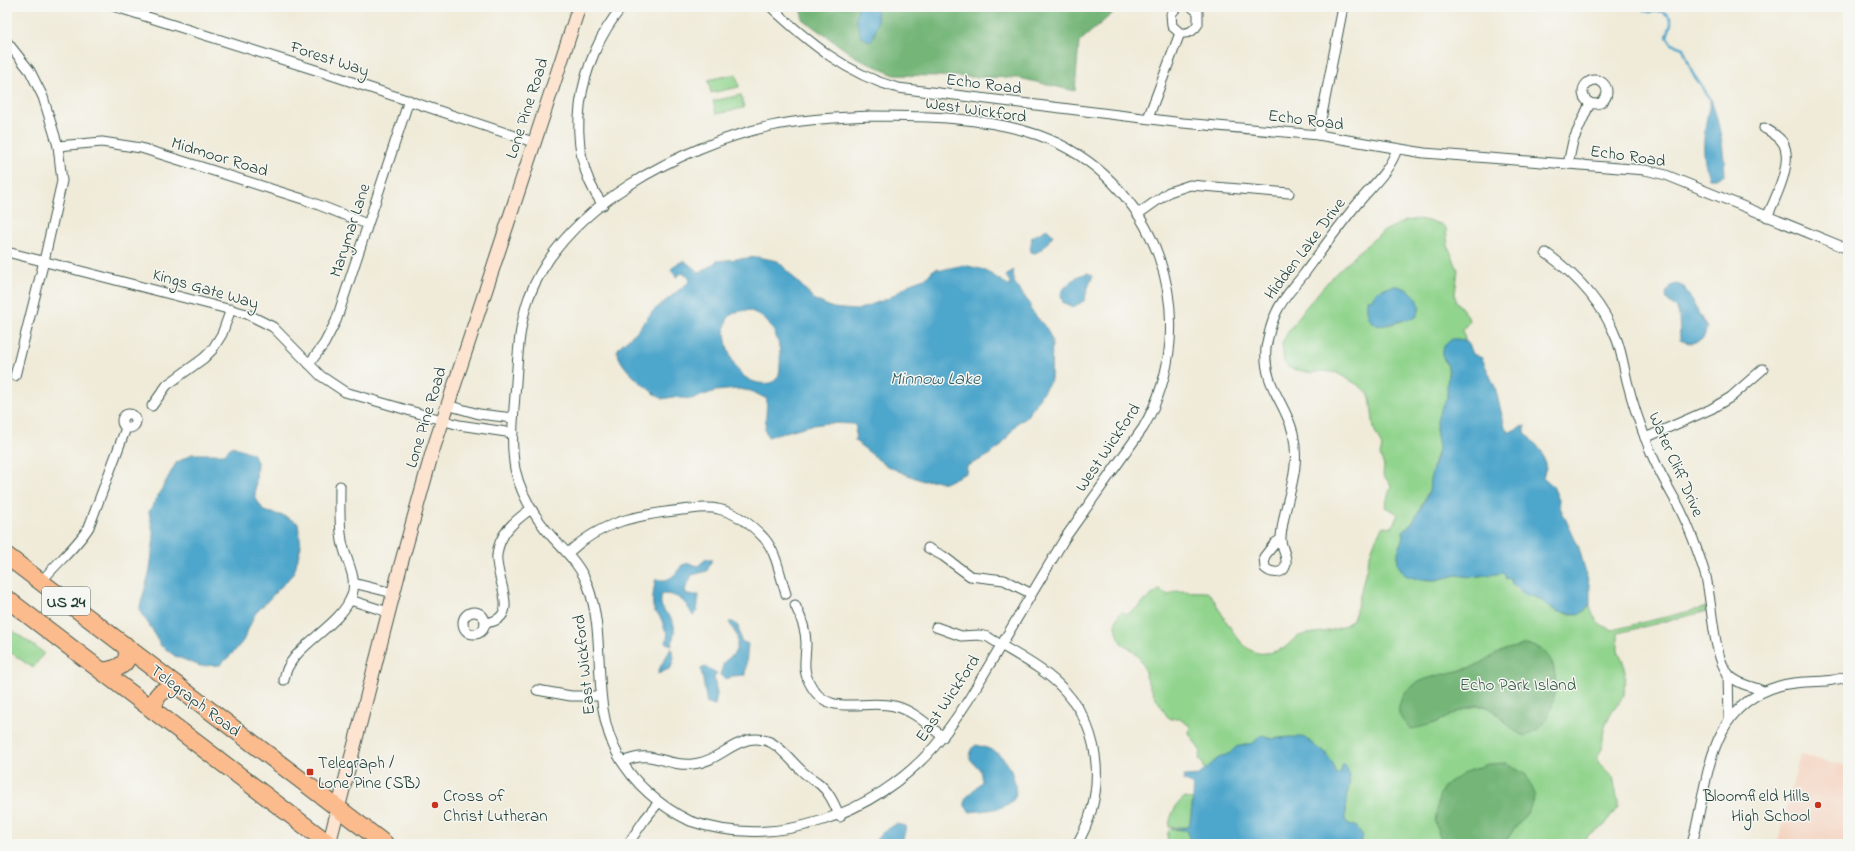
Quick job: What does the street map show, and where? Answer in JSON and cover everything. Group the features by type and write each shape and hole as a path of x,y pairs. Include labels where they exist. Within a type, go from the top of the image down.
{"highway":[{"name":"Telegraph Road","path":"7,556 385,844"},
{"name":"Telegraph Road","path":"7,598 329,844"},
{"path":"102,671 116,669 124,664 128,654 125,645"},
{"path":"154,711 154,701 158,695 168,688 178,686"}],"street":[{"name":"Forest Way","path":"116,7 409,100 534,142"},
{"name":"Lone Pine Road","path":"329,844 393,593 442,420 579,7"},
{"path":"603,205 594,189 584,161 580,134 580,104 586,76 595,51 609,24 622,7"},
{"name":"Echo Road","path":"771,7 818,47 860,73 887,85 909,91 1148,118 1318,135 1397,149 1457,156 1568,164 1658,173 1767,217 1847,245"},
{"path":"1177,7 1171,14 1170,19 1172,26 1180,33"},
{"path":"1180,33 1192,31 1198,24 1198,12 1192,7"},
{"path":"1318,135 1342,7"},
{"path":"1148,118 1180,33"},
{"path":"7,42 35,79 49,112 58,146 62,174 62,188 15,376"},
{"name":"Marymar Lane","path":"309,364 324,344 336,321 409,100"},
{"path":"1568,164 1573,140 1590,103"},
{"name":"West Wickford","path":"514,418 520,338 529,298 542,270 560,245 603,205 636,181 669,163 727,138 769,127 801,121 862,116 907,116 1000,126 1051,140 1077,155 1103,175 1119,190 1138,214 1154,244 1168,288 1171,313 1171,337 1163,381 1154,408 1143,428 1073,525 1030,593 1000,645"},
{"path":"1764,128 1783,142 1786,155 1780,184 1767,217"},
{"name":"Midmoor Road","path":"58,146 102,142 141,148 306,200 367,224"},
{"name":"Hidden Lake Drive","path":"1281,539 1295,476 1296,453 1289,422 1273,390 1267,370 1266,347 1272,323 1283,302 1357,204 1389,167 1397,149"},
{"path":"1138,214 1170,192 1190,186 1290,192"},
{"name":"Kings Gate Way","path":"7,252 231,309 266,322 280,333 309,364 328,381 351,394 442,420"},
{"name":"Water Cliff Drive","path":"1546,252 1582,282 1604,313 1618,341 1631,397 1645,438 1659,470 1680,509 1697,550 1709,590 1718,647 1728,673 1729,719"},
{"path":"152,406 167,385 212,350 222,334 231,309"},
{"path":"1645,438 1712,410 1731,397 1763,369"},
{"path":"447,405 467,411 514,418"},
{"path":"496,432 498,416"},
{"name":"East Wickford","path":"514,418 513,453 516,472 530,509 552,537 568,553 583,574 592,599 598,634 600,696 602,712 609,735 622,762 636,780 659,802 681,816 706,828 756,841 802,831 840,817 866,804 893,785 917,765 943,737 969,699 1000,645"},
{"path":"442,420 475,429 513,433"},
{"path":"41,582 53,566 79,541 89,527 126,428"},
{"path":"284,680 288,666 295,657 331,624 350,600 353,583 342,541 340,486"},
{"path":"568,553 597,531 628,518 701,508 717,509 745,522 764,539 772,550 786,594"},
{"path":"485,623 494,621 499,617 506,606 506,600 499,581 496,563 501,539 511,525 530,509"},
{"path":"928,548 943,556 970,576 1004,580 1030,593"},
{"path":"353,583 393,593"},
{"path":"350,600 388,612"},
{"path":"796,605 805,637 804,660 806,675 809,682 818,694 830,702 846,706 879,703 896,706 912,714 943,737"},
{"path":"936,627 961,636 984,636 1000,645 1045,673 1065,690 1077,707 1089,731 1096,759 1096,787 1090,817 1077,844"},
{"path":"1728,673 1742,683 1763,691"},
{"path":"1692,844 1712,754 1717,739 1729,719 1745,703 1763,691 1793,683 1831,681 1848,676"},
{"path":"537,690 571,696 600,696"},
{"path":"622,762 636,757 649,756 676,763 702,763 718,756 743,741 750,739 768,741 782,749 801,770 823,787 833,801 840,817"},
{"path":"628,844 644,820 659,802"}],"shaded area":[{"name":"Bloomfield Hills High School","path":"1800,755 1848,766 1848,844 1777,844"}],"green space":[{"path":"802,7 1120,7 1079,42 1075,91 1019,78 894,75 854,56 802,19"},
{"path":"736,74 739,87 711,93 708,80"},
{"path":"741,95 744,108 716,114 713,101"},
{"path":"1419,219 1441,224 1446,228 1448,246 1458,270 1455,294 1456,301 1468,316 1469,322 1463,329 1465,340 1455,339 1443,358 1448,367 1447,398 1436,429 1439,448 1434,461 1430,488 1413,522 1403,531 1403,537 1397,559 1405,575 1417,579 1435,580 1457,575 1471,577 1504,573 1506,578 1511,579 1512,583 1518,590 1541,600 1548,606 1558,611 1576,614 1582,613 1590,606 1597,621 1612,630 1707,607 1708,611 1618,633 1618,651 1625,667 1624,696 1612,711 1604,729 1602,749 1597,757 1599,763 1613,777 1618,807 1604,826 1588,836 1580,844 1504,844 1516,826 1529,811 1440,838 1445,844 1359,844 1363,836 1356,826 1348,825 1345,819 1350,775 1346,769 1340,767 1341,772 1336,774 1325,752 1316,747 1307,739 1290,737 1271,739 1260,736 1253,743 1236,747 1230,753 1217,759 1205,771 1203,764 1199,759 1201,752 1189,733 1190,726 1178,718 1171,719 1167,716 1149,686 1142,662 1134,651 1121,643 1117,631 1116,623 1121,612 1128,614 1159,590 1169,595 1177,591 1207,592 1211,595 1237,638 1251,650 1258,653 1272,652 1282,649 1299,636 1334,629 1353,620 1372,548 1383,526 1391,528 1398,515 1385,507 1391,485 1383,475 1384,466 1380,455 1382,447 1374,429 1370,397 1368,393 1358,385 1337,373 1323,371 1311,373 1289,368 1284,362 1282,343 1306,307 1332,277 1357,253 1384,231 1405,221","holes":["1398,286 1409,291 1420,309 1417,316 1390,325 1373,323 1368,313 1367,302 1372,300 1373,296 1378,291","1523,645 1539,648 1553,664 1556,683 1547,719 1509,726 1491,709 1485,706 1478,706 1462,710 1433,724 1422,681 1475,666 1503,651"]},
{"path":"9,628 44,653 33,668 7,650 7,631"},
{"name":"Echo Park Island","path":"1523,645 1536,647 1546,653 1554,670 1555,691 1550,710 1543,724 1532,733 1526,736 1520,734 1495,711 1483,706 1468,707 1432,724 1419,728 1411,729 1401,718 1399,714 1399,707 1404,694 1420,681 1473,667 1502,651"},
{"path":"1506,763 1526,775 1535,794 1529,811 1516,826 1504,844 1445,844 1440,838 1435,822 1439,796 1445,785 1466,772 1488,764"},
{"path":"1184,798 1193,799 1189,827 1169,827 1170,819 1178,803"},
{"path":"1171,829 1186,830 1188,832 1189,840 1187,844 1167,844 1168,832"}],"water":[{"path":"858,7 875,7 877,12 877,24 871,42 861,36 856,19"},
{"path":"1711,100 1719,128 1724,156 1725,175 1718,178 1709,178 1706,168 1704,149 1706,119"},
{"path":"1047,229 1053,235 1038,252 1030,252 1032,237"},
{"name":"Minnow Lake","path":"758,257 778,261 815,300 833,308 857,310 889,298 913,282 927,277 933,270 938,268 941,270 964,265 984,270 1010,286 1010,282 1006,276 1013,270 1014,282 1030,304 1030,309 1047,329 1052,340 1051,380 1025,419 1018,422 1000,447 986,457 967,466 966,473 945,483 935,480 923,481 885,465 855,441 856,427 853,424 828,423 807,426 768,437 765,431 767,399 751,391 737,389 716,391 691,399 673,397 662,399 635,378 623,365 619,358 617,351 620,346 636,332 653,311 689,282 690,278 682,273 676,277 671,270 675,265 681,262 686,262 700,273 717,261","holes":["747,310 756,313 763,318 774,331 779,348 779,373 776,380 771,383 761,383 746,378 731,358 726,341 725,331 727,319 731,315"]},
{"path":"1088,273 1093,276 1084,301 1073,307 1063,303 1061,295 1062,290 1078,276"},
{"path":"1677,284 1684,287 1707,328 1703,339 1694,343 1680,340 1679,316 1677,308 1667,300 1666,294 1670,286"},
{"path":"1394,286 1406,289 1415,296 1418,301 1418,312 1415,318 1380,326 1377,325 1367,315 1369,314 1367,310 1367,299 1372,300 1377,292"},
{"path":"1452,339 1466,341 1473,354 1482,358 1495,387 1505,427 1509,430 1508,433 1525,426 1525,433 1542,451 1546,468 1543,477 1553,486 1559,500 1560,507 1579,548 1590,588 1590,606 1580,614 1558,612 1540,599 1525,594 1511,582 1511,579 1506,579 1504,573 1471,577 1457,575 1435,580 1417,579 1405,575 1398,565 1398,552 1403,537 1403,531 1413,522 1429,492 1430,479 1439,448 1436,429 1438,416 1447,398 1449,370 1442,355 1444,346"},
{"path":"232,446 252,453 257,462 255,497 264,511 284,516 298,523 301,546 294,573 255,614 243,641 233,653 220,665 200,666 175,656 160,645 152,629 139,610 150,570 154,537 149,512 176,463 192,454 224,454"},
{"path":"706,559 712,559 707,571 692,575 685,590 687,595 699,595 697,612 693,616 685,603 677,597 662,594 661,604 674,625 672,645 666,643 668,633 653,607 653,595 656,579 668,579 674,575 682,565 689,563 698,566"},
{"path":"729,622 733,622 738,626 741,641 748,644 745,675 733,676 727,679 720,675 724,662 734,654 737,647 737,636"},
{"path":"671,648 674,657 671,668 658,674 660,667"},
{"path":"705,667 717,673 714,678 717,694 715,705 707,703 701,669"},
{"path":"1264,735 1271,739 1302,737 1307,739 1316,747 1325,752 1333,764 1336,774 1341,772 1341,765 1345,765 1350,775 1345,819 1348,825 1356,826 1363,836 1359,844 1187,844 1189,840 1188,832 1186,830 1171,829 1189,827 1193,785 1184,781 1184,776 1199,775 1217,759 1230,753 1236,747 1253,743 1260,736"},
{"path":"976,745 997,753 1007,762 1010,768 1016,791 1014,799 1005,806 970,812 965,806 965,799 982,781 980,770 970,759 971,749"},
{"path":"896,824 906,826 902,844 855,844 854,842 873,843 882,833"}],"waterway":[{"path":"1639,7 1649,12 1661,11 1669,17 1671,23 1667,37 1672,44 1683,48 1693,74 1711,100"}],"place":[{"name":"Telegraph / Lone Pine (SB)","path":"310,772"},
{"name":"Cross of Christ Lutheran","path":"435,805"},
{"name":"Bloomfield Hills High School","path":"1818,805"}]}
